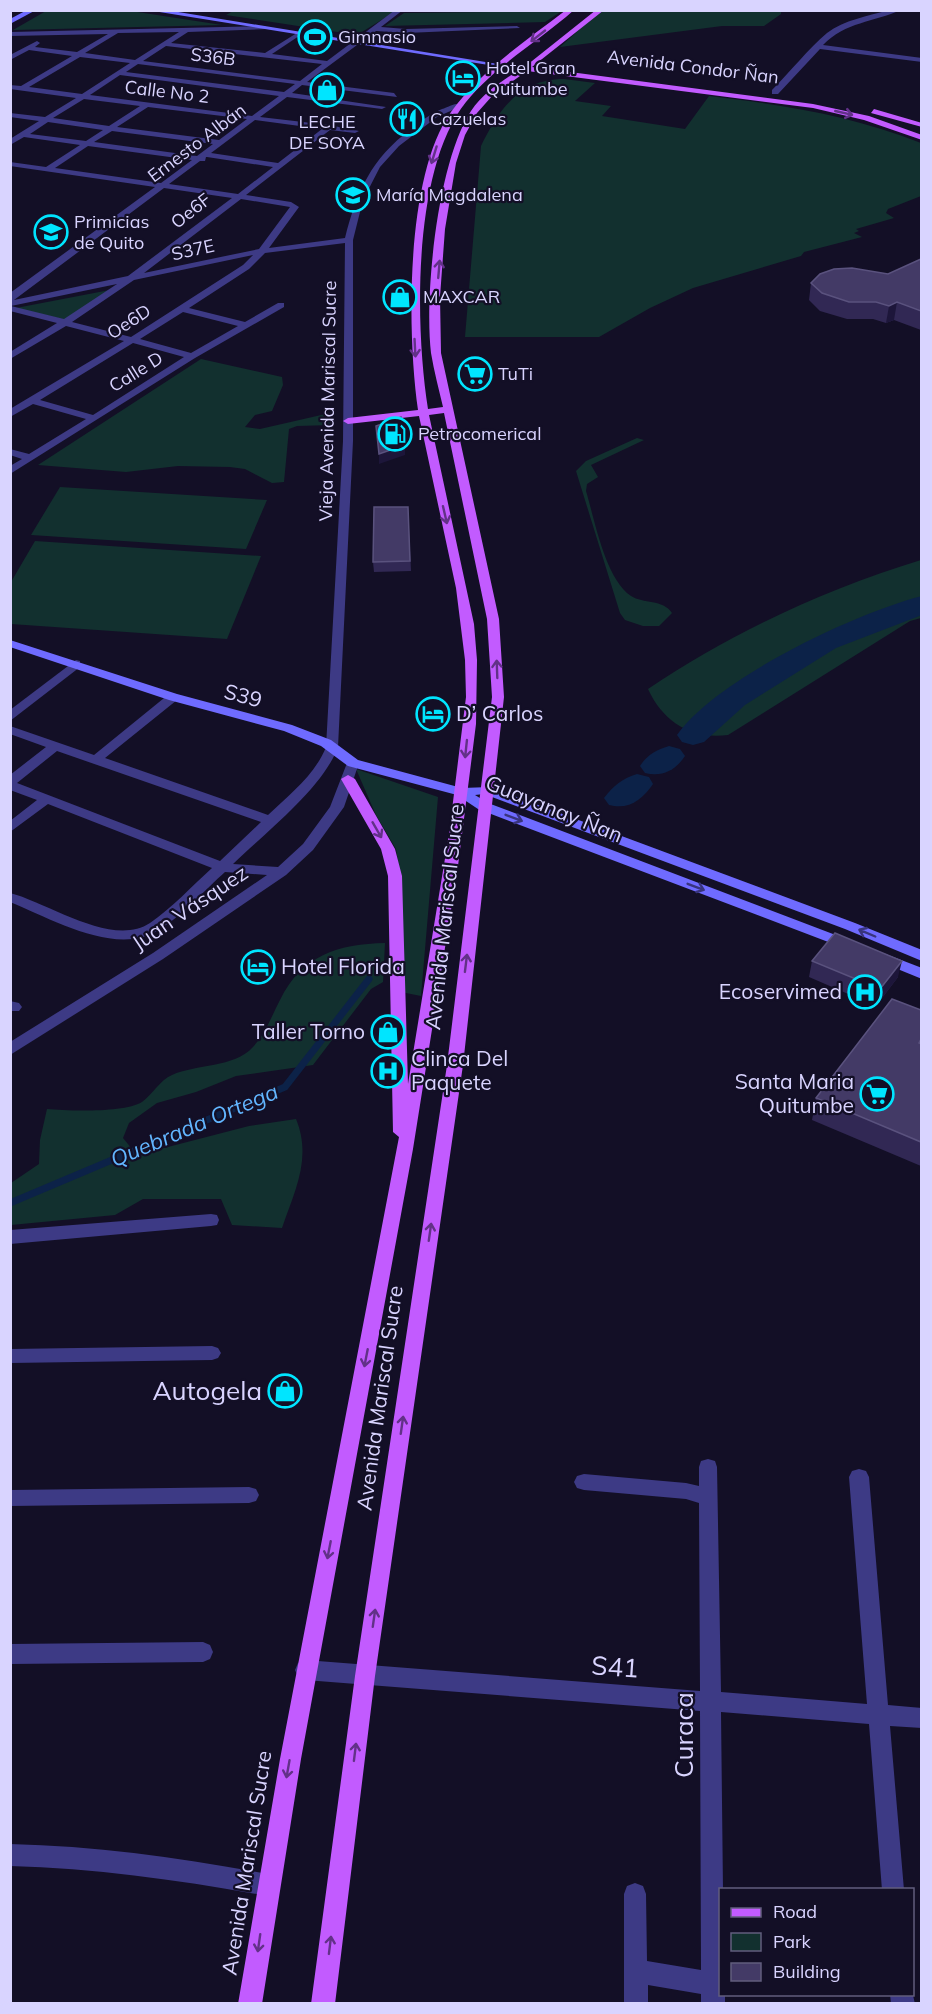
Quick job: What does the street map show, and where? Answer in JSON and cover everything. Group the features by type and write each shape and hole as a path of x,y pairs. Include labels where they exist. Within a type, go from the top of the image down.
{"main road":[{"name":"Avenida Mariscal Sucre","path":"250,2004 305,1670 401,1177 462,792 472,697 468,620 423,413 415,355 414,311 425,194 440,138 460,105 504,63 571,10"},
{"name":"Avenida Mariscal Sucre","path":"323,2004 365,1676 455,1065 483,806 498,697 493,619 446,410 436,353 434,312 446,194 458,140 468,121 483,101 601,10"},
{"path":"553,49 550,54 553,59"},
{"name":"Avenida Condor Ñan","path":"504,63 532,63 831,100 921,125"},
{"name":"Avenida Condor Ñan","path":"504,63 525,69 813,106 866,118 921,138"},
{"path":"560,64 572,68"},
{"path":"509,79 564,74"},
{"path":"348,421 446,410"},
{"path":"440,493 465,492"},
{"path":"348,779 388,849 395,876 401,1177"}],"street":[{"path":"10,22 33,10"},
{"path":"150,10 362,39 504,63"},
{"path":"173,10 300,33 362,39"},
{"name":"Ernesto Albán","path":"10,298 205,157 400,10"},
{"path":"775,92 816,46 830,34 853,22 898,10"},
{"path":"10,34 268,27"},
{"path":"247,39 268,27"},
{"path":"376,29 406,31 517,28"},
{"path":"10,143 188,29"},
{"path":"10,95 119,31"},
{"path":"11,58 55,32"},
{"path":"260,62 300,33"},
{"path":"165,44 329,63"},
{"path":"229,51 238,45"},
{"path":"816,46 921,60"},
{"name":"S36B","path":"28,48 394,95"},
{"path":"240,76 250,69"},
{"path":"118,73 382,107"},
{"path":"249,91 267,79"},
{"name":"Calle No 2","path":"10,87 355,131"},
{"path":"48,169 146,105"},
{"name":"Vieja Avenida Mariscal Sucre","path":"332,747 348,421 349,240 359,200 377,166 396,144 434,115 460,105"},
{"path":"10,115 222,143"},
{"name":"Oe6F","path":"10,357 68,323 129,280 329,127"},
{"path":"24,135 279,165"},
{"path":"10,164 236,196"},
{"name":"Oe6D","path":"10,414 134,339 246,267 262,251 296,207 291,204 236,196"},
{"name":"S37E","path":"10,303 262,251 349,240"},
{"name":"Calle D","path":"10,471 192,356 281,304"},
{"path":"10,308 192,356"},
{"path":"179,308 246,326"},
{"path":"33,401 94,418"},
{"path":"10,452 30,458"},
{"name":"S39","path":"10,643 173,697 288,728 332,747 353,763 462,792"},
{"path":"10,717 76,664"},
{"path":"96,759 173,697"},
{"path":"10,730 270,820"},
{"path":"56,745 10,783 222,867 281,872"},
{"name":"Juan Vásquez","path":"10,897 104,934 117,936 133,934 154,927 222,867 306,786 327,760 332,747"},
{"name":"Juan Vásquez","path":"10,1050 158,956 281,872 308,847 337,807 353,763"},
{"name":"Guayanay Ñan","path":"462,792 486,790 850,926 921,956"},
{"name":"Guayanay Ñan","path":"462,792 483,806 845,943 921,975"},
{"path":"10,828 47,798"},
{"path":"13,1236 211,1220"},
{"path":"10,1356 212,1353"},
{"name":"Curaca","path":"708,1467 713,1994"},
{"path":"859,1477 893,1888"},
{"path":"584,1482 686,1491 709,1497"},
{"path":"10,1498 249,1495"},
{"path":"10,1654 203,1652"},
{"name":"S41","path":"305,1670 921,1718"},
{"path":"10,1854 66,1855 159,1866 268,1885"},
{"path":"635,1894 636,2004"},
{"path":"636,1971 713,1994"}],"green space":[{"path":"235,10 396,11 357,35 226,15"},
{"path":"46,11 131,11 222,25 13,30"},
{"path":"562,11 545,22 385,26 404,13"},
{"path":"600,11 781,11 781,14 764,26 722,26 560,47"},
{"path":"564,79 595,83 575,101 611,106 602,116 685,129 709,96 817,112 895,133 921,143 921,196 888,209 886,213 894,218 856,229 859,231 854,233 862,237 804,252 801,256 693,288 650,308 599,337 465,337 481,146 495,120 523,90 549,80"},
{"path":"115,289 67,320 16,308"},
{"path":"201,359 282,377 283,385 272,411 255,415 245,427 260,429 330,413 332,425 297,426 289,429 284,482 272,483 245,469 230,467 178,466 126,472 38,465"},
{"path":"637,438 644,440 591,465 598,477 587,484 586,491 602,548 622,588 631,596 663,606 672,613 659,626 643,626 625,620 620,613 576,471 586,461"},
{"path":"60,487 267,500 246,549 31,535"},
{"path":"35,541 261,556 227,639 11,624 11,582"},
{"path":"921,560 921,618 910,621 728,735 702,735 680,726 662,711 648,689 713,649 780,614 850,585"},
{"path":"356,769 438,797 421,996 401,992 401,881 396,849 376,815"},
{"path":"385,943 383,982 371,989 313,1065 236,1076 196,1092 157,1103 129,1123 123,1138 137,1155 249,1126 296,1119 301,1133 302,1161 300,1174 282,1228 232,1225 221,1199 143,1199 115,1215 11,1225 11,1183 39,1164 40,1140 47,1109 96,1110 134,1106 142,1102 172,1075 236,1059 245,1054 258,1041 289,985 311,962 352,946"}],"building":[{"path":"921,259 921,311 897,302 889,306 876,302 849,302 822,293 811,283 820,274 834,269 852,268 888,274"},
{"path":"401,417 405,445 379,454 376,426"},
{"path":"374,507 408,507 410,561 373,562"},
{"path":"835,933 902,961 880,989 812,961"},
{"name":"Santa Maria Quitumbe","path":"892,999 921,1010 919,1043 921,1044 921,1142 816,1098"}],"waterway":[{"name":"Quebrada Ortega","path":"693,735 734,698 826,642 922,605"},
{"name":"Quebrada Ortega","path":"656,766 669,756"},
{"name":"Quebrada Ortega","path":"621,798 637,784"},
{"name":"Quebrada Ortega","path":"10,1203 285,1087 369,979"}],"place":[{"name":"Gimnasio","path":"315,37"},
{"name":"Hotel Gran Quitumbe","path":"463,78"},
{"name":"LECHE DE SOYA","path":"327,90"},
{"name":"Cazuelas","path":"407,119"},
{"name":"María Magdalena","path":"353,195"},
{"name":"Primicias de Quito","path":"51,232"},
{"name":"MAXCAR","path":"400,297"},
{"name":"TuTi","path":"475,374"},
{"name":"Petrocomerical","path":"395,434"},
{"name":"D’ Carlos","path":"433,714"},
{"name":"Hotel Florida","path":"258,967"},
{"name":"Ecoservimed","path":"865,992"},
{"name":"Taller Torno","path":"388,1032"},
{"name":"Clinca Del Paquete","path":"388,1071"},
{"name":"Santa Maria Quitumbe","path":"877,1094"},
{"name":"Autogela","path":"285,1391"}]}
